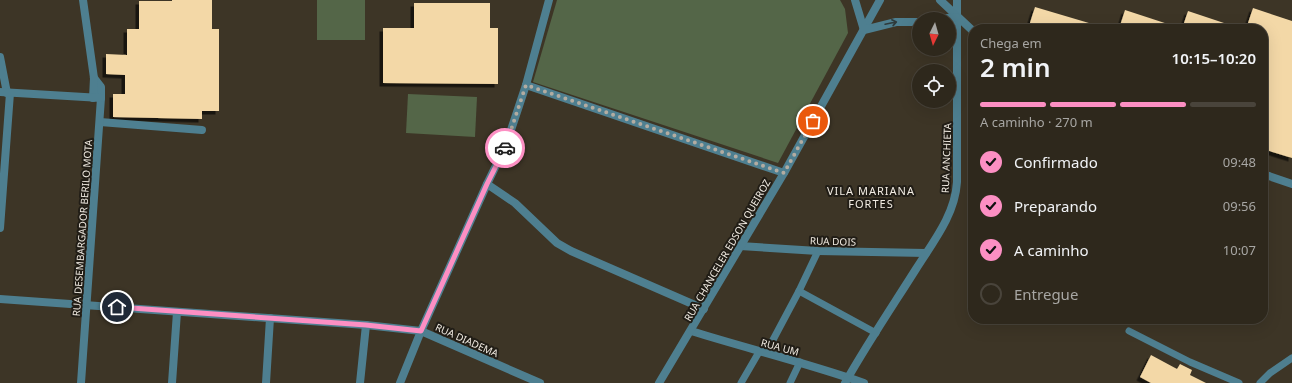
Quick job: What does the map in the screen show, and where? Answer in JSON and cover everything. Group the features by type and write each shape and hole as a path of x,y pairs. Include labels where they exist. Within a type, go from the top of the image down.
{"street":[{"name":"RUA DESEMBARGADOR BERILO MOTA","path":"81,383 100,122 83,0"},
{"path":"400,383 421,331 487,184 506,146 526,85 549,0"},
{"path":"855,0 864,30 896,22 912,22"},
{"name":"RUA CHANCELER EDSON QUEIROZ","path":"659,383 784,173 880,0"},
{"path":"940,0 951,12"},
{"name":"RUA ANCHIETA","path":"956,17 957,0"},
{"path":"956,17 968,27"},
{"name":"RUA ANCHIETA","path":"847,380 934,241 950,211 956,188 956,56"},
{"path":"0,57 6,93 0,228"},
{"path":"526,85 784,173"},
{"path":"6,93 97,98"},
{"path":"100,122 202,130"},
{"path":"1268,176 1292,184"},
{"path":"487,184 515,203 552,239 571,251 704,309"},
{"name":"RUA DOIS","path":"740,246 818,251 926,253"},
{"name":"RUA DIADEMA","path":"0,299 366,325 421,331 540,383"},
{"path":"172,383 177,312"},
{"path":"266,383 270,318"},
{"path":"360,383 366,325"},
{"name":"RUA UM","path":"691,331 800,362 847,380 864,383"}],"lane":[{"path":"741,383 762,352 799,291 818,251"},
{"path":"799,291 876,333"},
{"path":"1129,331 1190,362 1239,383"},
{"path":"1260,383 1270,373 1292,358"},
{"path":"790,383 800,362"}],"green space":[{"path":"317,0 365,0 365,40 317,40"},
{"path":"557,0 840,0 845,9 848,33 778,163 533,82"},
{"path":"408,94 477,97 475,137 406,133"}],"building":[{"path":"212,0 212,29 219,29 219,111 202,111 202,119 113,117 113,94 125,94 125,75 106,74 106,54 127,55 127,29 139,29 139,1"},
{"path":"414,3 490,3 490,28 498,28 498,84 383,83 383,28 414,28"},
{"path":"1035,7 1092,24 1030,24"},
{"path":"1253,8 1292,21 1292,158 1268,151 1268,24 1248,24"},
{"path":"1125,10 1168,24 1121,24"},
{"path":"1188,11 1227,24 1184,24"},
{"path":"1151,355 1177,369 1180,364 1192,370 1190,375 1206,383 1151,383 1140,377"}],"way so far":[{"path":"505,148 526,85 784,173 813,121"}],"district":[{"name":"VILA MARIANA FORTES","path":"871,197"}],"route":[{"path":"117,307 366,325 421,331 487,184 505,148"}]}
